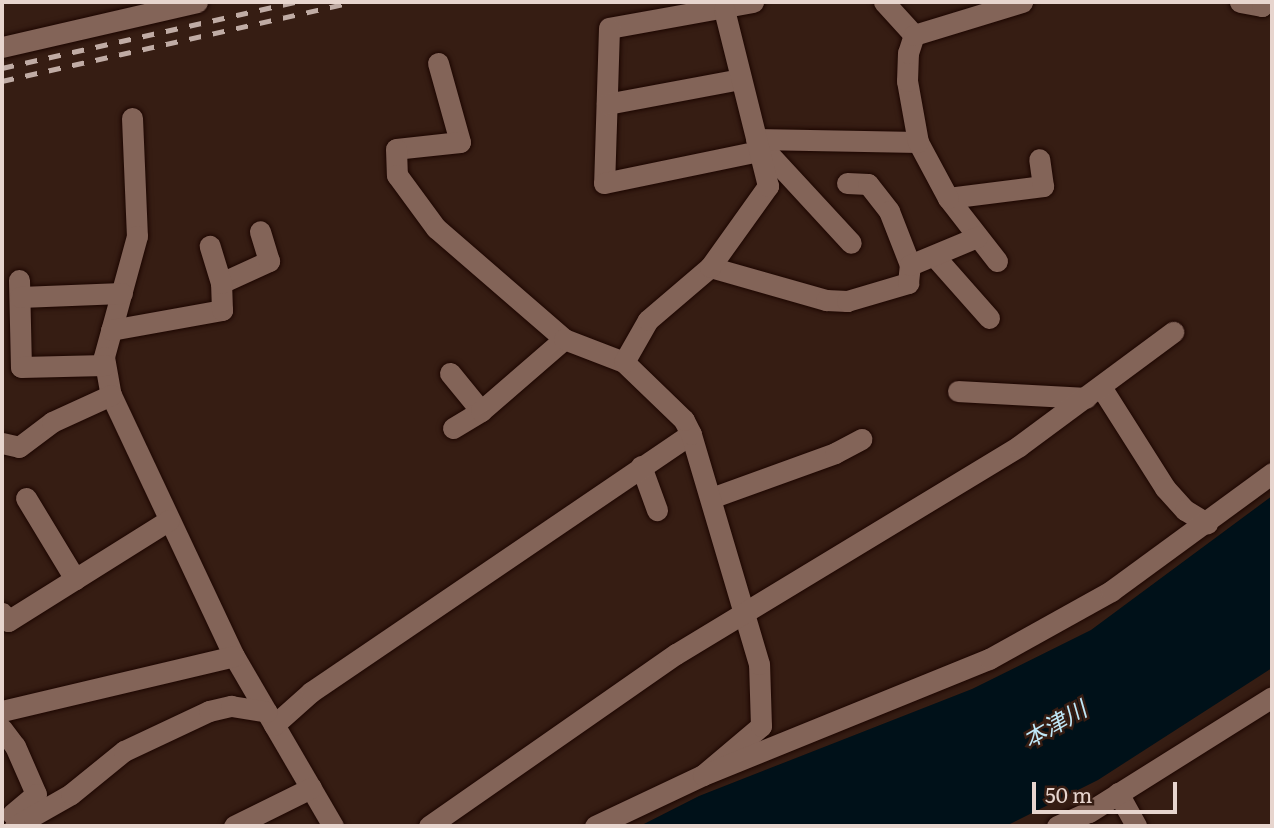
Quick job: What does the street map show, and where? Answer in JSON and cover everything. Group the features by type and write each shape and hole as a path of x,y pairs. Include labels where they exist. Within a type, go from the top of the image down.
{"street":[{"path":"2,47 197,2"},
{"path":"753,2 609,28 604,183 757,145 918,142"},
{"path":"884,2 914,35"},
{"path":"914,35 1022,2"},
{"path":"1240,2 1262,6 1263,2"},
{"path":"624,362 649,320 710,267 768,187 724,9"},
{"path":"914,35 908,53 906,81 918,142 948,198 997,261"},
{"path":"438,63 460,142 396,149 397,175 436,228 564,339 624,362 684,420 691,434 747,612 763,691 761,726 703,775"},
{"path":"607,104 741,79"},
{"path":"132,118 137,236 111,330 105,365 111,395 234,656 333,826"},
{"path":"757,145 768,153 851,243"},
{"path":"948,198 1043,186 1039,159"},
{"path":"847,183 868,184 889,211 911,282"},
{"path":"221,283 269,261 260,231"},
{"path":"710,267 826,300 847,301 911,282 936,258 977,237"},
{"path":"111,330 222,310 221,283 210,246"},
{"path":"936,258 989,318"},
{"path":"105,365 21,367 20,288 122,293"},
{"path":"429,826 615,693 1019,446 1174,332"},
{"path":"453,428 481,411 564,339"},
{"path":"450,373 481,411"},
{"path":"958,391 1094,392"},
{"path":"1094,392 1166,488 1185,510 1207,523"},
{"path":"2,443 19,447 52,422 111,395"},
{"path":"2,729 15,746 36,794 9,816 15,826 71,794 124,751 209,711 231,706 270,718 691,434"},
{"path":"711,498 835,453 861,439"},
{"path":"641,466 657,510"},
{"path":"594,826 703,775 989,659 1111,591 1272,473"},
{"path":"26,498 75,579"},
{"path":"2,613 8,621 169,520"},
{"path":"2,711 234,656"},
{"path":"1057,826 1118,793 1272,697"},
{"path":"234,826 311,788"},
{"path":"1118,793 1136,826"}],"water":[{"name":"本津川","path":"1272,496 1272,668 1098,780 1006,826 640,826 699,796 972,689 1091,630"}],"railway":[{"path":"2,68 295,2"},
{"path":"2,81 352,2"}]}
